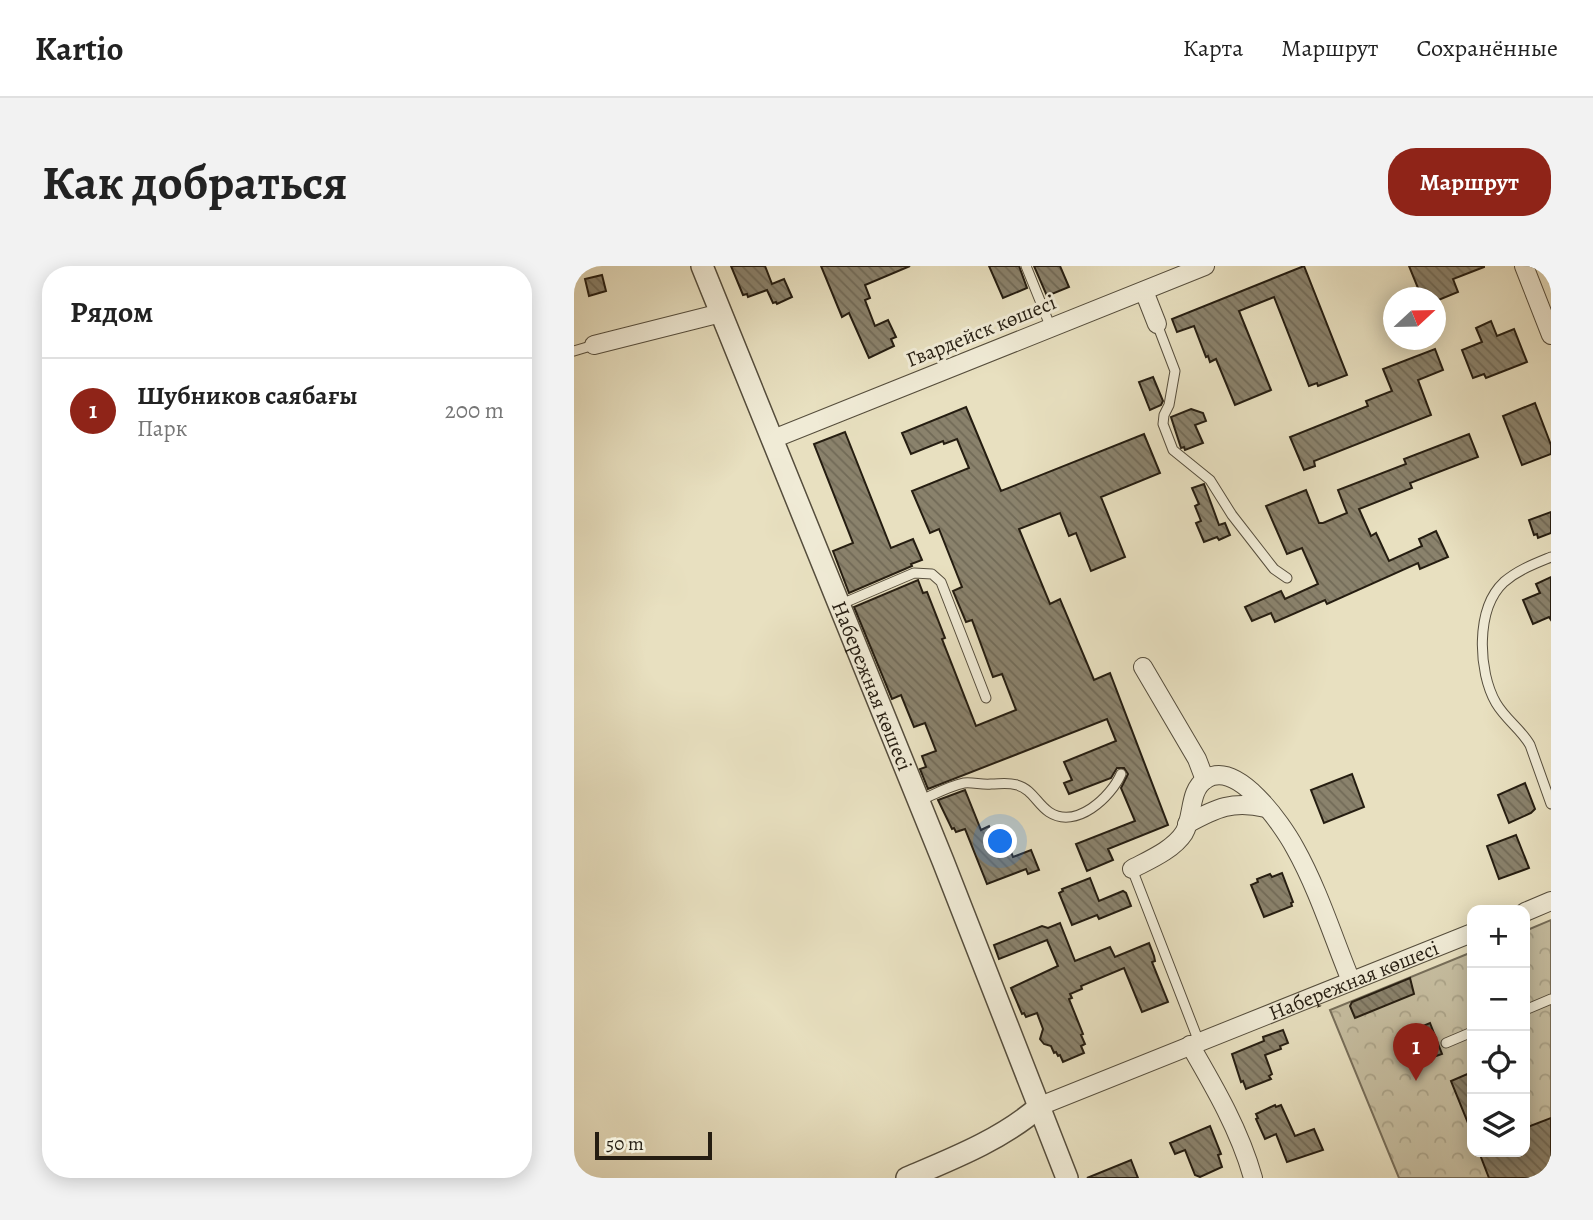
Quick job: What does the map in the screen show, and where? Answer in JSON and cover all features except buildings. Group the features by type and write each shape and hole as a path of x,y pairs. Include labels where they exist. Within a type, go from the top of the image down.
{"street":[{"name":"Набережная көшесі","path":"702,266 919,801 1067,1178"},
{"path":"1524,266 1549,324"},
{"name":"Гвардейск көшесі","path":"773,439 1201,267"},
{"path":"1144,291 1157,324"},
{"path":"594,345 721,313"},
{"path":"1143,667 1197,760 1205,780"},
{"path":"1132,869 1178,840 1187,824 1193,798 1205,780 1216,775 1235,779 1248,788 1273,814 1296,848 1352,981"},
{"path":"1187,824 1211,811 1233,804 1266,808"},
{"path":"1530,910 1551,901"},
{"name":"Набережная көшесі","path":"1040,1106 1467,935"},
{"path":"1195,1044 1247,1156 1253,1178"},
{"path":"907,1178 970,1150 1026,1118 1040,1106"}],"lane":[{"path":"1026,266 1051,328"},
{"path":"1157,324 1175,371 1163,424 1173,450 1210,480 1232,515 1274,569 1287,578"},
{"path":"574,351 594,345"},
{"path":"1551,557 1521,569 1503,582 1494,593 1483,632 1483,653 1488,688 1503,715 1525,736 1530,745 1551,804"},
{"path":"839,605 914,573 932,574 941,582 986,698"},
{"path":"919,801 962,784 1003,782 1028,790 1050,813 1068,816 1091,809 1104,800 1121,774"},
{"path":"1132,869 1195,1044"},
{"path":"1530,1008 1551,999"},
{"path":"1446,1043 1467,1034"}],"green space":[{"path":"1551,920 1551,1178 1399,1178 1330,1010 1467,954 1467,1157 1530,1157 1530,929"}],"place":[{"name":"Шубников саябағы","path":"1416,1081"}]}
